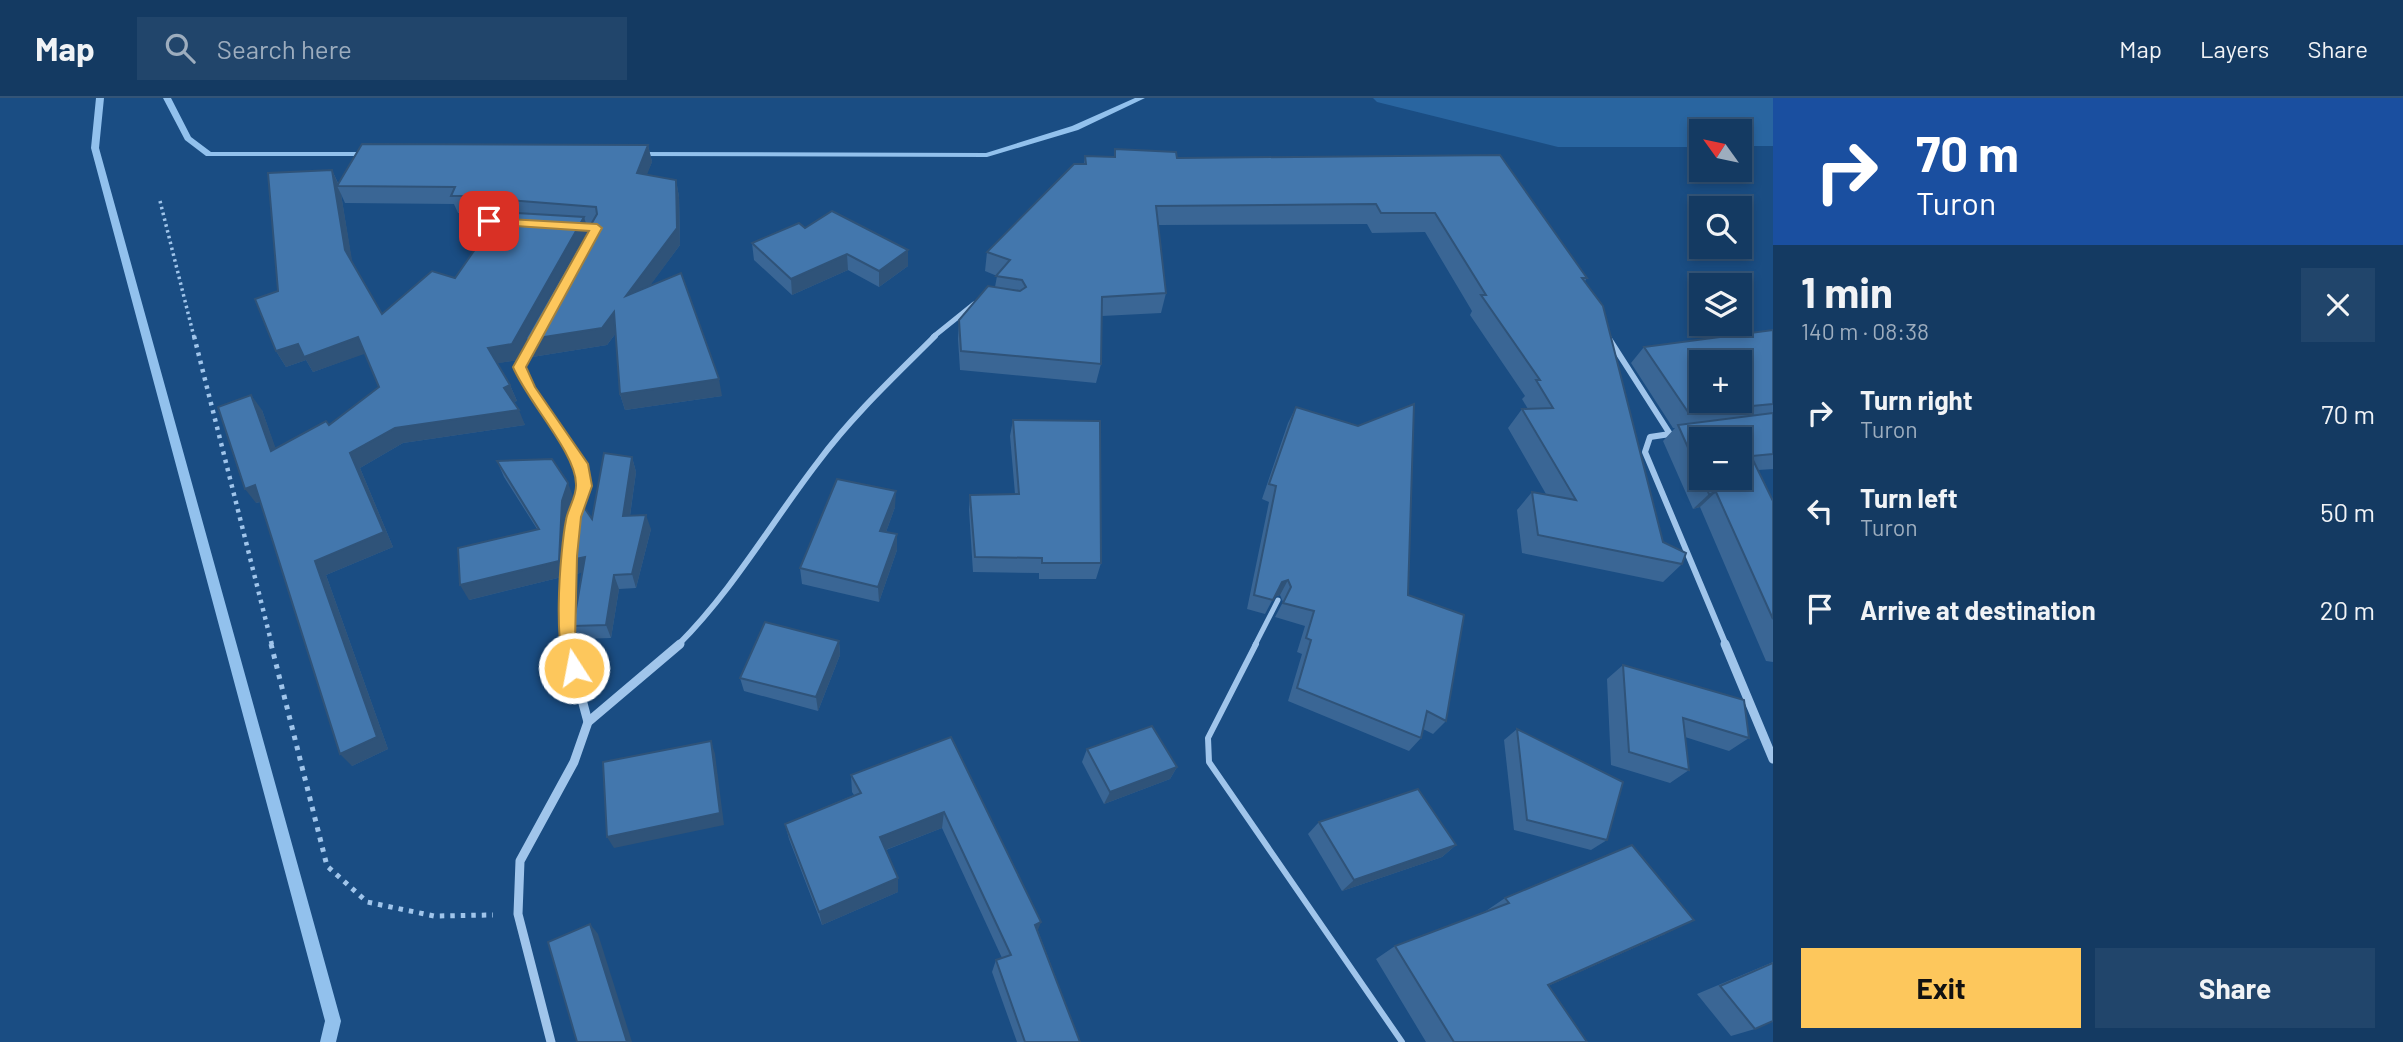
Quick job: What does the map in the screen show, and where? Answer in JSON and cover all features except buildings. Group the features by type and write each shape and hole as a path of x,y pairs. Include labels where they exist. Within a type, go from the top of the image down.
{"street":[{"path":"489,221 516,223"},
{"path":"551,1042 518,914 520,861 574,762 588,722 679,646 706,617 819,460 883,387 943,328 981,299"},
{"path":"1601,326 1670,434 1650,437 1645,452 1773,759"},
{"path":"534,337 520,367 528,388 581,464 584,486 573,517 567,642 588,722"}],"lane":[{"path":"1670,434 1684,432"},
{"path":"1278,600 1208,738 1209,762 1402,1042"}],"path":[{"path":"160,201 327,866 367,902 434,916 518,914"}],"shaded area":[{"path":"1373,98 1773,98 1773,146 1752,146 1752,119 1689,119 1689,147 1558,147 1377,102"}],"waterway":[{"path":"100,98 95,148 333,1021 328,1042"},
{"path":"167,98 188,138 209,154 371,154"},
{"path":"634,154 987,155 1075,128 1141,98"}],"route":[{"path":"489,221 597,228 539,327 520,367 528,388 581,464 584,486 573,517 569,556 567,642 574,668"}]}
